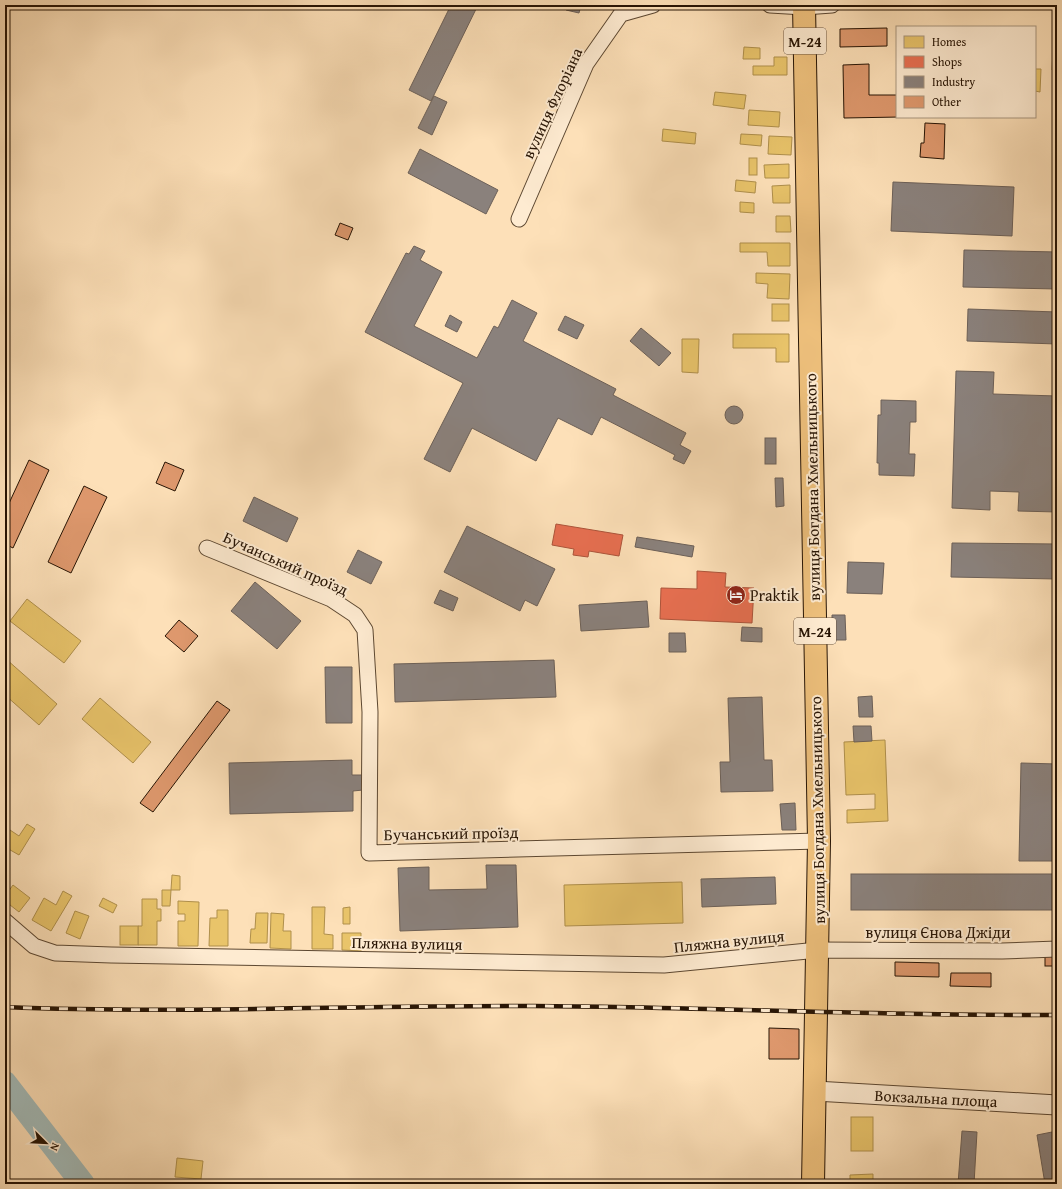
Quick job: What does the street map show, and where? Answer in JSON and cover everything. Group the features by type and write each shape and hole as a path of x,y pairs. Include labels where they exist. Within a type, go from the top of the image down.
{"highway":[{"name":"вулиця Богдана Хмельницького","path":"804,6 819,841 813,1184"}],"street":[{"name":"вулиця Флоріана","path":"519,219 586,64 621,14 653,5"},
{"path":"770,5 832,5"},
{"name":"Бучанський проїзд","path":"207,548 331,600 355,615 365,630 370,712 369,853 819,841"},
{"name":"Пляжна вулиця","path":"5,921 34,946 55,953 111,955 664,965 818,950"},
{"name":"вулиця Єнова Джіди","path":"818,950 1002,951 1057,949"},
{"name":"Вокзальна площа","path":"815,1091 1057,1104"}],"building: Homes":[{"path":"744,47 760,48 760,59 743,59"},
{"path":"1053,51 1057,51 1057,70 1052,70"},
{"path":"774,57 787,57 787,75 753,75 753,66 774,66"},
{"path":"1036,69 1041,69 1040,92 1036,91"},
{"path":"715,92 746,95 744,109 713,105"},
{"path":"749,110 780,112 779,127 748,125"},
{"path":"663,129 696,133 695,144 662,141"},
{"path":"741,134 762,135 761,146 740,144"},
{"path":"769,136 792,137 791,155 768,154"},
{"path":"749,158 757,158 757,175 749,175"},
{"path":"789,164 789,178 765,178 764,165"},
{"path":"736,180 756,182 755,193 735,191"},
{"path":"790,185 790,203 773,203 772,186"},
{"path":"740,202 754,203 754,213 740,212"},
{"path":"776,216 790,216 791,232 776,232"},
{"path":"740,243 790,243 790,266 768,266 767,252 740,252"},
{"path":"756,273 790,274 789,299 767,298 768,284 756,283"},
{"path":"772,304 789,304 789,321 772,321"},
{"path":"733,334 789,334 789,362 776,362 776,348 733,348"},
{"path":"682,339 699,339 698,373 682,372"},
{"path":"27,599 81,641 64,663 10,621"},
{"path":"6,659 57,704 39,725 5,695"},
{"path":"100,698 151,742 133,763 82,719"},
{"path":"885,740 888,821 847,823 847,810 875,809 875,794 846,795 844,742"},
{"path":"27,824 35,829 19,855 5,847 5,839 10,830 19,836"},
{"path":"172,875 180,876 180,890 171,890"},
{"path":"682,882 683,923 565,926 564,885"},
{"path":"13,885 30,898 19,912 5,901 5,896"},
{"path":"162,890 171,890 170,906 162,906"},
{"path":"63,891 72,896 51,931 32,920 44,898 56,905"},
{"path":"103,898 117,905 113,913 99,906"},
{"path":"142,899 157,899 157,909 161,909 161,921 157,921 157,945 138,945 138,926 142,926"},
{"path":"178,901 199,902 198,946 178,946 178,921 185,921 185,914 178,914"},
{"path":"312,907 325,907 324,934 333,935 333,949 312,949"},
{"path":"350,907 350,924 343,924 343,908"},
{"path":"217,910 228,910 228,946 209,946 210,918 217,918"},
{"path":"75,911 89,916 80,939 66,933"},
{"path":"256,913 268,913 267,943 250,943 251,929 255,929"},
{"path":"271,913 284,914 283,931 291,931 291,949 270,948"},
{"path":"120,926 138,926 138,945 120,945"},
{"path":"342,933 361,933 361,951 342,950"},
{"path":"851,1117 873,1117 873,1151 851,1151"},
{"path":"177,1158 203,1161 201,1179 175,1177"},
{"path":"873,1174 873,1184 850,1184 850,1175"}],"building: Shops":[{"path":"556,524 623,535 619,556 589,551 588,557 573,555 574,549 552,545"},
{"path":"697,571 726,573 725,587 754,588 752,623 660,619 661,588 697,589"}],"building: Industry":[{"path":"451,5 478,5 431,101 409,90"},
{"path":"567,5 581,5 579,13 566,10"},
{"path":"434,96 447,102 432,135 418,128"},
{"path":"420,149 498,190 486,214 408,173"},
{"path":"893,182 1014,187 1012,236 891,231"},
{"path":"414,246 425,251 420,260 442,272 414,326 477,358 494,326 498,328 512,300 537,313 523,341 616,389 613,395 686,433 680,445 691,451 684,464 673,459 675,455 601,417 592,435 558,418 536,461 472,428 450,472 424,459 463,383 365,332 406,253 409,254"},
{"path":"964,250 1057,252 1057,289 963,287"},
{"path":"968,309 1057,312 1057,344 967,341"},
{"path":"450,315 462,322 457,332 445,326"},
{"path":"565,316 584,325 577,339 558,330"},
{"path":"641,328 671,353 659,366 630,341"},
{"path":"956,371 994,372 993,394 1057,396 1057,512 1018,511 1019,492 990,491 990,510 952,508"},
{"path":"881,400 916,401 916,422 910,422 909,454 915,454 914,476 879,475 879,463 877,463 878,415 881,415"},
{"path":"734,406 740,409 743,415 740,421 734,424 728,421 725,415 728,409"},
{"path":"765,438 776,438 776,464 765,464"},
{"path":"775,478 783,478 784,506 776,507"},
{"path":"254,497 298,518 287,542 243,521"},
{"path":"467,526 555,569 537,606 525,600 520,611 444,572"},
{"path":"637,537 694,546 692,557 635,547"},
{"path":"952,543 1057,544 1057,579 951,577"},
{"path":"358,550 382,562 371,584 347,572"},
{"path":"848,562 884,563 882,594 847,593"},
{"path":"255,582 301,621 277,649 231,611"},
{"path":"440,590 458,598 453,611 434,603"},
{"path":"647,601 649,627 581,631 579,605"},
{"path":"832,615 845,615 846,640 832,640"},
{"path":"742,627 762,628 762,642 741,641"},
{"path":"669,633 685,633 686,652 669,652"},
{"path":"554,660 556,697 395,702 394,664"},
{"path":"325,667 352,667 352,723 326,723"},
{"path":"872,696 873,717 859,717 858,697"},
{"path":"762,697 764,760 772,760 773,791 721,792 720,762 730,762 728,698"},
{"path":"853,726 871,726 872,741 854,742"},
{"path":"352,760 352,775 363,775 363,790 353,791 353,811 230,814 229,763"},
{"path":"1021,763 1057,764 1057,861 1019,861"},
{"path":"795,803 796,830 782,830 780,804"},
{"path":"486,865 516,865 518,927 400,931 398,868 429,867 429,890 487,889"},
{"path":"851,874 1057,874 1057,910 851,910"},
{"path":"775,877 776,904 702,907 701,879"},
{"path":"962,1131 977,1132 974,1184 958,1184"},
{"path":"1057,1131 1057,1184 1045,1184 1037,1135"}],"building: Other":[{"path":"887,28 887,46 840,47 840,29"},
{"path":"869,64 869,95 896,95 896,117 844,118 843,65"},
{"path":"925,123 945,124 944,159 920,157 921,143 924,143"},
{"path":"340,223 353,228 348,240 335,235"},
{"path":"29,460 49,470 13,548 5,544 5,512"},
{"path":"165,462 184,470 175,491 156,483"},
{"path":"84,486 107,497 71,573 48,562"},
{"path":"179,620 198,636 184,652 165,636"},
{"path":"217,701 230,710 153,812 140,803"},
{"path":"1045,953 1057,953 1057,966 1045,966"},
{"path":"895,962 939,963 939,977 895,976"},
{"path":"951,973 991,973 991,987 950,986"},
{"path":"769,1028 799,1029 799,1059 769,1059"}],"waterway":[{"path":"5,1083 83,1184"}],"railway":[{"path":"5,1007 137,1010 534,1006 926,1014 1057,1015"}],"place":[{"name":"Praktik","path":"736,595"}]}
